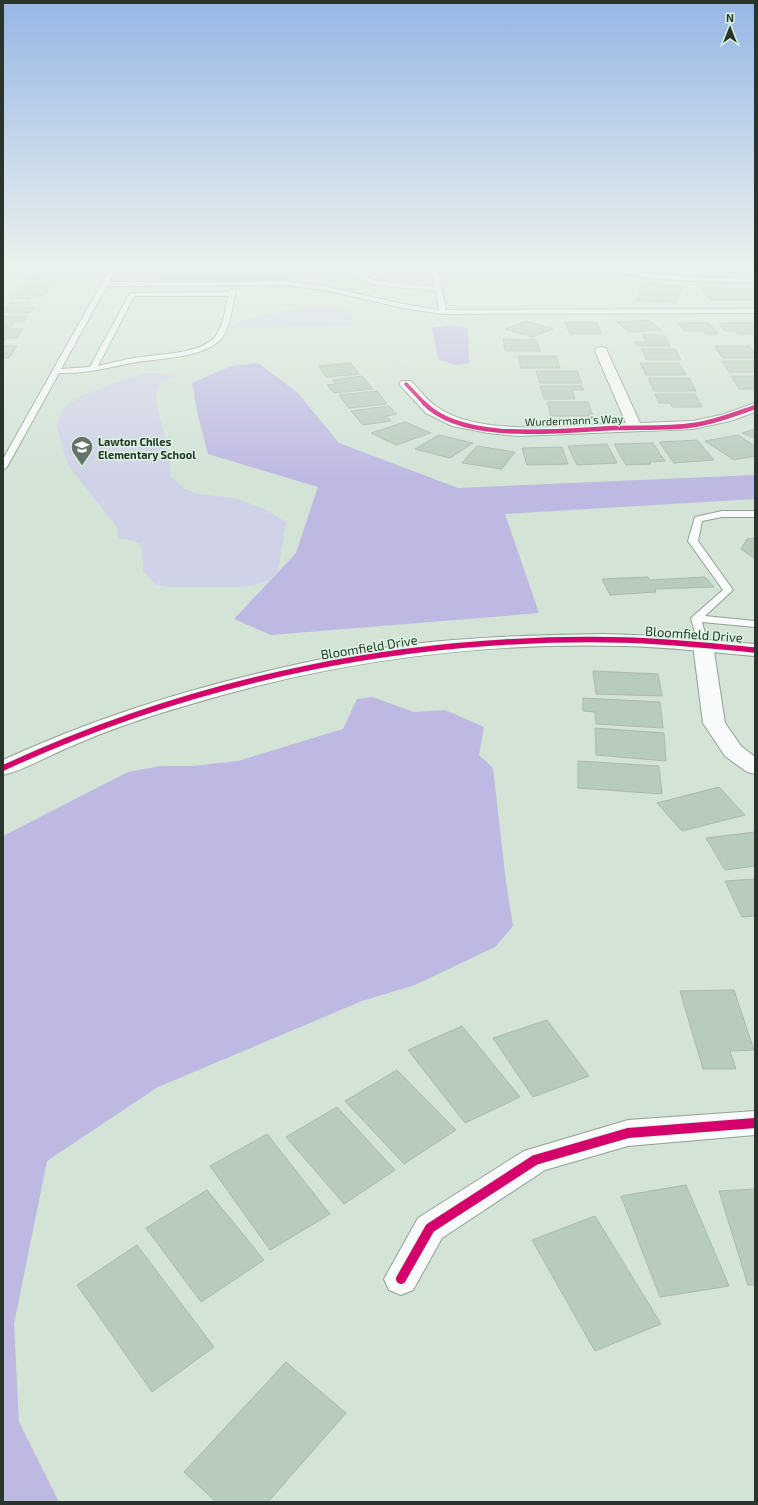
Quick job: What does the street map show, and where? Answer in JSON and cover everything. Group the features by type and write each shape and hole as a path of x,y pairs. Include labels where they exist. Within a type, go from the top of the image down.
{"street":[{"path":"601,351 635,428"},
{"name":"Wurdermann's Way","path":"406,384 431,410 456,423 488,429 518,432 693,425 725,418 755,406"},
{"name":"Bloomfield Drive","path":"3,768 26,757 131,715 160,706 234,684 387,653 480,644 607,640 703,645 755,650"},
{"path":"703,645 714,723 734,751 755,767"},
{"path":"401,1279 430,1228 535,1160 628,1133 755,1123"}],"lane":[{"path":"3,467 75,335"},
{"path":"93,368 110,335"},
{"path":"56,370 79,371 141,359 172,356 211,344 220,335"},
{"path":"696,618 728,590 693,541 698,519 722,514 755,514"},
{"path":"696,618 755,624"},
{"path":"696,618 703,645"}],"path":[{"path":"388,335 389,357 407,369 406,384"}],"shaded area":[{"path":"433,335 468,335 469,363 455,365 438,359"},
{"path":"258,363 297,392 339,443 458,488 755,475 755,499 505,514 539,613 271,635 234,619 296,553 318,487 208,454 198,416 192,383 231,366"},
{"path":"142,373 160,373 176,377 162,384 156,395 159,413 170,454 170,476 185,489 199,494 234,498 262,508 286,522 278,572 268,581 245,587 167,587 155,584 143,571 142,549 139,543 126,539 118,539 117,527 68,465 56,425 65,407 79,397"},
{"path":"372,697 414,712 445,710 484,727 479,755 493,768 506,882 513,926 495,947 415,985 362,1001 158,1087 47,1161 14,1324 19,1422 58,1502 3,1502 3,836 128,772 161,766 192,766 238,761 343,729 357,699"}],"building":[{"path":"3,335 19,335 17,338 5,338 3,342"},
{"path":"643,335 664,335 670,346 637,346 634,342 646,342"},
{"path":"503,339 537,340 540,351 505,351"},
{"path":"3,346 17,346 9,358 3,358"},
{"path":"715,346 750,346 755,358 722,358"},
{"path":"641,349 675,349 681,360 647,360"},
{"path":"518,356 556,356 560,368 521,368"},
{"path":"722,361 755,361 755,372 729,372"},
{"path":"351,363 359,374 326,377 319,366"},
{"path":"640,363 679,363 686,375 646,375"},
{"path":"536,371 577,371 582,383 540,383"},
{"path":"362,376 373,389 334,393 327,385 336,384 333,380"},
{"path":"731,376 755,376 755,389 739,389"},
{"path":"648,378 689,378 696,391 654,391"},
{"path":"540,386 582,386 584,390 572,390 575,399 544,399"},
{"path":"377,391 387,404 349,408 339,395"},
{"path":"655,394 695,394 702,407 672,407 670,403 659,403"},
{"path":"547,402 588,402 593,416 551,416"},
{"path":"389,406 397,414 386,416 391,421 363,425 351,411"},
{"path":"405,422 431,433 396,445 371,433"},
{"path":"755,429 755,438 742,433"},
{"path":"439,435 473,443 450,458 415,449"},
{"path":"738,435 755,446 755,456 734,460 705,441"},
{"path":"697,440 714,460 674,463 659,442"},
{"path":"653,443 665,461 649,462 651,464 626,465 614,444"},
{"path":"607,444 617,463 577,465 568,446"},
{"path":"477,446 515,452 502,469 462,463"},
{"path":"562,447 568,464 527,465 522,448"},
{"path":"755,538 755,559 741,549 747,539"},
{"path":"648,577 650,580 705,577 714,587 655,589 656,592 610,595 602,579"},
{"path":"593,671 658,674 662,696 596,694"},
{"path":"583,698 660,702 663,728 596,724 595,712 583,711"},
{"path":"595,728 664,733 666,761 596,755"},
{"path":"578,761 659,766 662,794 578,788"},
{"path":"719,787 745,815 682,831 657,803"},
{"path":"755,832 755,866 725,870 706,838"},
{"path":"755,879 755,916 742,917 725,881"},
{"path":"734,990 754,1050 730,1051 736,1069 703,1069 680,991"},
{"path":"547,1020 589,1076 533,1097 493,1038"},
{"path":"462,1026 520,1097 465,1123 408,1050"},
{"path":"397,1070 456,1130 404,1164 345,1101"},
{"path":"337,1107 395,1170 344,1204 286,1137"},
{"path":"267,1134 330,1214 270,1250 210,1166"},
{"path":"686,1185 729,1286 660,1297 621,1196"},
{"path":"755,1189 755,1285 748,1285 719,1191"},
{"path":"207,1190 264,1260 201,1302 146,1228"},
{"path":"595,1216 661,1324 595,1351 532,1240"},
{"path":"137,1245 214,1347 152,1392 77,1285"},
{"path":"286,1362 346,1413 268,1502 216,1502 184,1472"}],"cycle path":[{"path":"406,384 431,410 457,423 488,429 518,432 693,425 725,418 755,407"},
{"path":"3,768 37,752 108,724 179,700 289,672 383,654 474,644 578,640 661,642 755,650"},
{"path":"401,1279 430,1228 535,1160 628,1133 755,1123"}],"place":[{"name":"Lawton Chiles Elementary School","path":"82,466"}]}
